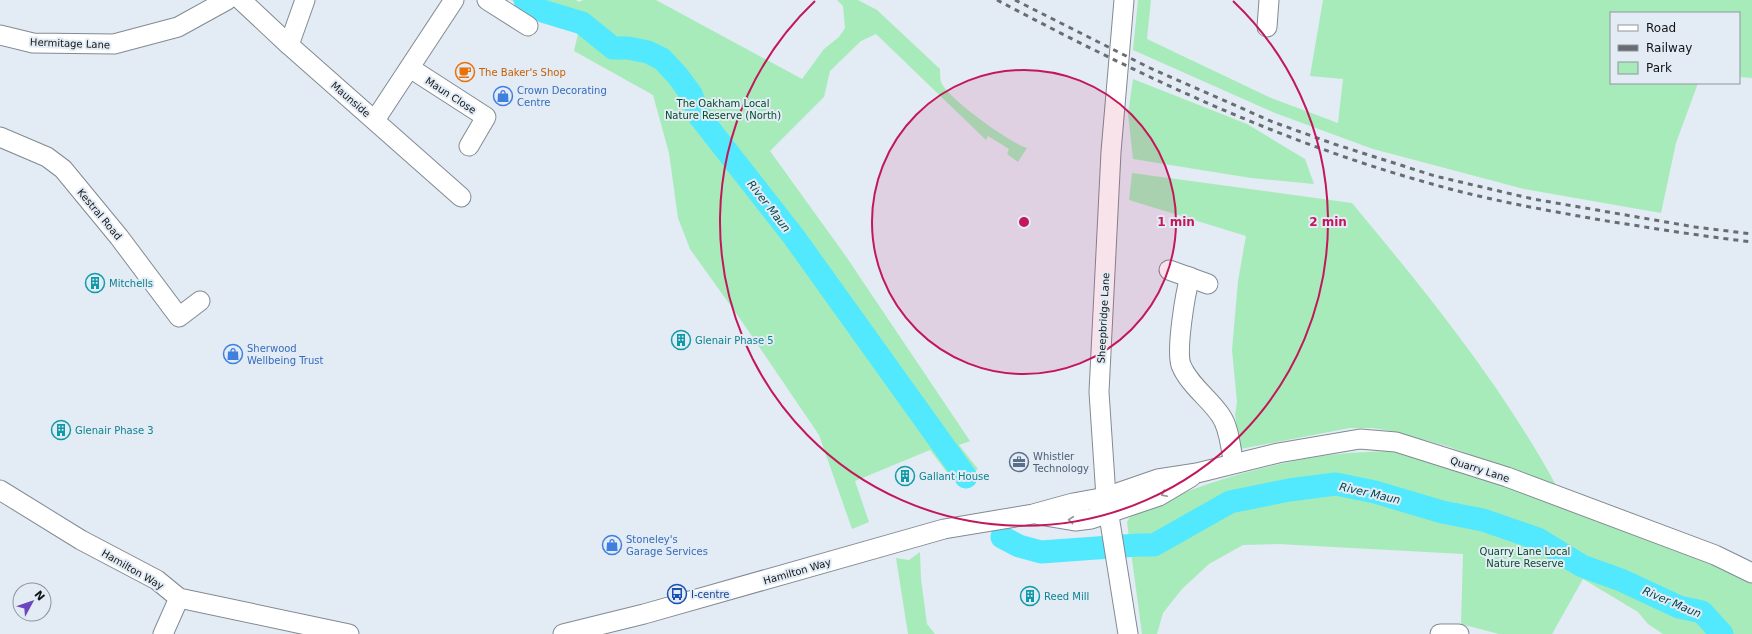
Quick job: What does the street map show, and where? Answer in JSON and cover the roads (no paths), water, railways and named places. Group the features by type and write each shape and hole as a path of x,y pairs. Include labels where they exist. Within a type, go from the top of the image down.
{"street":[{"name":"Hermitage Lane","path":"0,35 33,43 114,44 178,27 227,0"},
{"name":"Maunside","path":"241,0 460,197"},
{"path":"289,44 306,0"},
{"path":"375,120 454,0"},
{"path":"487,0 528,26"},
{"name":"Sheepbridge Lane","path":"1124,0 1111,152 1099,392 1107,506 1128,634"},
{"path":"1267,27 1269,0"},
{"name":"Maun Close","path":"410,68 486,117 469,146"},
{"name":"Kestral Road","path":"0,137 47,157 62,169 119,236 179,317 200,301"},
{"path":"1169,270 1208,284"},
{"path":"1190,277 1186,293 1180,352 1181,365 1188,376 1221,416 1227,427 1234,463"},
{"name":"Quarry Lane","path":"1107,506 1166,493 1197,473 1234,463 1360,439 1396,442 1544,490 1715,555 1752,573"},
{"name":"Hamilton Way","path":"0,490 81,540 157,580 179,598 349,634"},
{"name":"Hamilton Way","path":"563,634 644,614 944,529 1033,514 1075,521 1107,506"},
{"path":"163,634 179,598"},
{"path":"1440,634 1459,634"}],"waterway":[{"name":"River Maun","path":"525,0 539,10 582,23 613,48 628,48 648,52 662,59 677,75 691,94 700,117 794,237 966,477"},
{"name":"River Maun","path":"1002,537 1019,546 1041,552 1154,545 1230,502 1289,490 1336,484 1375,492 1442,512 1483,520 1538,539 1582,566 1621,580 1679,607 1702,612 1722,634"}],"railway":[{"path":"997,0 1156,80 1210,104 1264,127 1375,167 1453,190 1516,204 1601,220 1695,235 1752,242"},
{"path":"1015,0 1150,68 1273,122 1334,144 1435,176 1533,199 1695,227 1752,234"}],"place":[{"name":"The Baker's Shop","path":"465,72"},
{"name":"Crown Decorating Centre","path":"503,96"},
{"name":"Mitchells","path":"95,283"},
{"name":"Glenair Phase 5","path":"681,340"},
{"name":"Sherwood Wellbeing Trust","path":"233,354"},
{"name":"Glenair Phase 3","path":"61,430"},
{"name":"Whistler Technology","path":"1019,462"},
{"name":"Gallant House","path":"905,476"},
{"name":"Stoneley's Garage Services","path":"612,545"},
{"name":"I-centre","path":"677,594"},
{"name":"Reed Mill","path":"1030,596"}],"park label":[{"name":"The Oakham Local Nature Reserve (North)","path":"723,108"},
{"name":"Quarry Lane Local Nature Reserve","path":"1525,556"}]}
